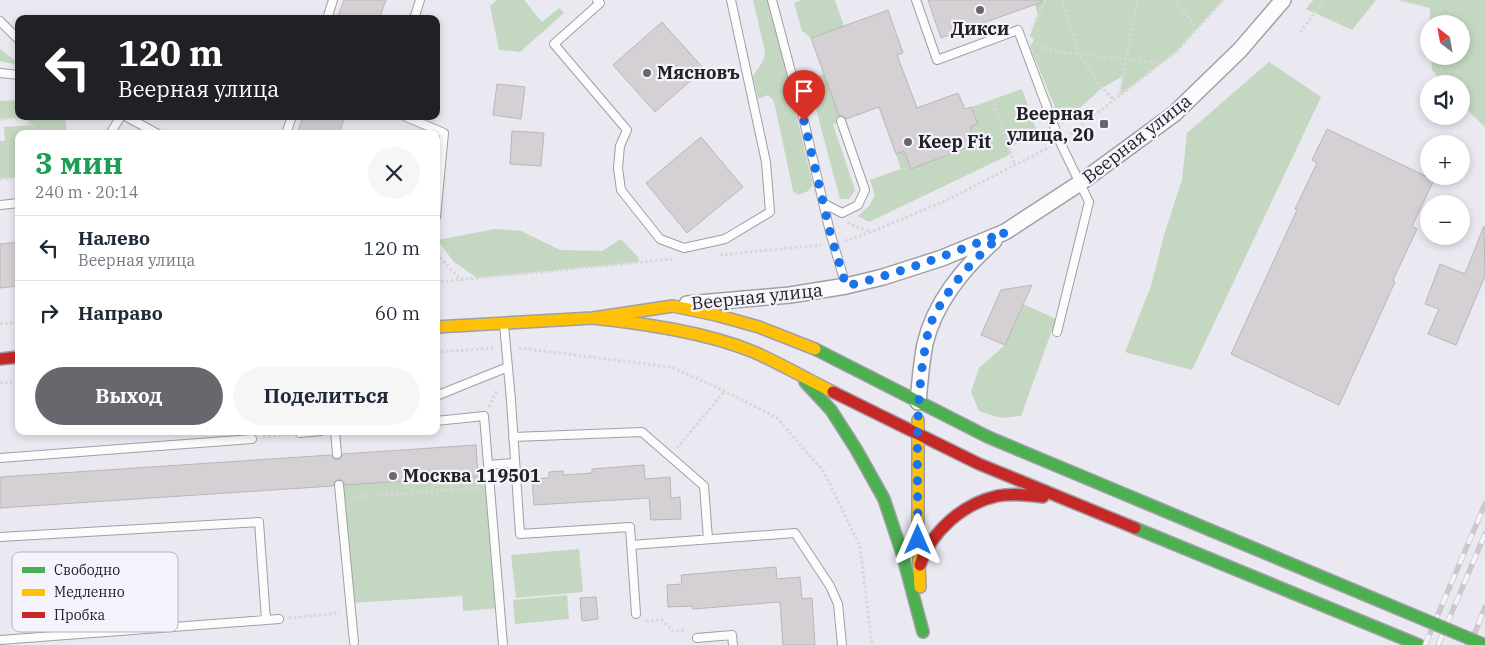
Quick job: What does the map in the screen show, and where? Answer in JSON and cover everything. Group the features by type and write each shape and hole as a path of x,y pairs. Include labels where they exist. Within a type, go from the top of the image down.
{"street":[{"name":"Веерная улица","path":"440,327 593,318 673,306 790,295 846,286 883,277 942,258 1005,232 1080,183 1174,114 1240,50 1283,0"},
{"path":"924,645 919,568 917,433 918,402 925,344 934,318 953,285 979,254 1005,232"},
{"path":"673,306 759,327 816,350 988,437 1485,644"},
{"path":"593,318 653,326 705,337 753,352 979,464 1419,645"},
{"path":"0,359 15,357"},
{"path":"794,371 830,410 856,449 884,499 902,553 923,632"},
{"path":"919,568 926,548 940,530 982,500 998,496 1022,494 1064,499"}],"lane":[{"path":"328,15 333,0"},
{"path":"415,15 420,0"},
{"path":"597,0 600,3 554,44 627,130 620,146 618,168 621,190 660,239 684,248 725,239 770,212 766,162 731,0"},
{"path":"773,0 846,286"},
{"path":"916,0 937,60 1018,30 1060,142 1090,202 1057,332"},
{"path":"0,21 15,36"},
{"path":"0,73 15,75"},
{"path":"131,120 150,130"},
{"path":"413,120 437,130"},
{"path":"824,203 842,213 858,205 865,190 841,121"},
{"path":"440,131 444,133 440,175"},
{"path":"0,205 15,204"},
{"path":"504,323 520,534 630,527 636,614"},
{"path":"440,394 508,367"},
{"path":"440,421 484,416 503,645"},
{"path":"514,437 642,432 704,486 708,538"},
{"path":"335,435 337,454"},
{"path":"0,458 252,438"},
{"path":"488,465 514,463"},
{"path":"339,485 354,642"},
{"path":"0,537 259,522 266,620"},
{"path":"631,545 795,533 830,586 838,604 842,645"},
{"path":"178,627 279,619"},
{"path":"0,640 106,632"},
{"path":"697,638 732,635 733,645"}],"path":[{"path":"1023,43 1030,36 1045,0"},
{"path":"1062,0 1079,54 1102,88 1114,100"},
{"path":"1120,95 1137,0"},
{"path":"1175,0 1198,29"},
{"path":"1300,32 1325,0"},
{"path":"1030,36 1042,48 1058,52 1162,63"},
{"path":"992,99 1015,165"},
{"path":"0,119 15,118"},
{"path":"27,120 36,130"},
{"path":"0,179 15,177"},
{"path":"842,213 850,224 871,232"},
{"path":"440,258 461,280"},
{"path":"0,324 15,322"},
{"path":"440,352 506,347 671,367 725,391 777,418 824,472 860,546 872,645"},
{"path":"0,383 15,382"},
{"path":"670,456 725,391"},
{"path":"252,438 281,435"},
{"path":"340,498 490,487"},
{"path":"279,619 351,612"},
{"path":"636,614 636,622 662,620 673,631 696,630 697,638"}],"green space":[{"path":"497,0 524,0 542,22 559,8 564,13 520,52 499,50 490,6"},
{"path":"753,0 769,0 813,185 808,191 798,195 793,191 774,101 768,95 758,99 753,76 763,61 765,51"},
{"path":"802,0 835,0 844,26 811,38 802,31 794,3"},
{"path":"1033,0 1223,0 1177,51 1120,95 1123,76 1102,88 1062,124 1030,47 1034,40 1030,36 1038,14"},
{"path":"1313,0 1376,0 1352,30 1306,9"},
{"path":"1398,0 1485,0 1485,127 1470,113 1470,75 1436,75 1432,70 1432,65 1470,65 1470,15 1430,15 1430,8"},
{"path":"0,49 15,61 15,64 0,61"},
{"path":"1269,62 1321,97 1192,370 1125,352 1151,286 1164,235 1182,180 1187,133"},
{"path":"824,74 841,121 833,124 855,190 849,199 840,199 808,79"},
{"path":"1022,89 1037,132 1009,148 1011,154 869,222 858,216 869,206 875,195 870,180 901,169 896,154 904,151 911,169 976,144 970,127 978,124 971,107"},
{"path":"15,100 15,118 0,119 0,101"},
{"path":"27,120 64,120 66,121 66,130 15,130 15,177 0,179 0,141 5,141 4,127 32,125"},
{"path":"495,229 521,231 560,250 602,251 621,239 638,257 639,262 477,278 453,261 440,243 440,240"},
{"path":"1023,304 1056,319 1021,416 1001,418 979,411 971,392 979,368 1005,345"},
{"path":"478,476 490,487 500,608 463,611 462,596 351,603 339,485"},
{"path":"579,549 583,592 516,598 511,555"},
{"path":"567,595 569,619 515,624 513,600"}],"building":[{"path":"344,0 386,0 380,15 338,15"},
{"path":"928,0 1042,0 1042,2 941,38"},
{"path":"888,10 903,53 897,55 917,108 958,93 965,109 971,107 978,124 970,127 976,144 911,169 904,151 896,154 879,107 846,119 843,116 839,116 811,38"},
{"path":"662,22 704,69 655,112 613,65"},
{"path":"497,84 525,87 521,119 493,115"},
{"path":"302,120 344,120 340,130 298,130"},
{"path":"1327,129 1420,173 1420,185 1432,185 1427,195 1420,195 1420,209 1412,226 1417,229 1339,405 1231,354 1317,163 1312,160"},
{"path":"512,131 544,133 541,166 510,164"},
{"path":"701,137 743,187 687,233 646,183"},
{"path":"1484,226 1485,276 1456,345 1428,334 1439,309 1425,304 1440,264 1465,274"},
{"path":"15,242 15,286 0,288 0,244"},
{"path":"1032,285 1005,345 981,335 1001,290"},
{"path":"476,445 478,476 345,485 339,479 335,481 333,486 0,508 0,477 331,455 337,460 343,454"},
{"path":"644,465 645,479 670,477 671,498 680,497 681,519 651,520 649,498 534,505 532,479 549,478 549,472 563,471 563,475 592,473 592,469"},
{"path":"776,567 777,579 800,577 802,599 812,598 815,645 783,645 780,602 693,609 692,606 668,607 667,585 682,584 681,575"},
{"path":"596,597 598,619 582,621 580,598"}],"railway":[{"path":"1425,645 1485,504"},
{"path":"1438,645 1485,534"},
{"path":"1470,645 1485,607"}],"traffic: fast":[{"path":"815,349 988,437 1210,530"},
{"path":"805,382 831,410 856,449 884,499 902,553 923,632"},
{"path":"1135,528 1419,645"},
{"path":"1210,530 1485,645"}],"traffic: slow":[{"path":"440,327 593,318 673,306 759,327 815,349"},
{"path":"593,318 634,323 716,339 754,352 833,392"},
{"path":"918,420 920,587"}],"traffic: jam":[{"path":"0,359 15,357"},
{"path":"833,392 979,464 1135,528"},
{"path":"920,565 932,541 940,531 960,513 972,506 984,500 1003,495 1043,497"}],"place":[{"name":"Дикси","path":"980,10"},
{"name":"Мясновъ","path":"647,73"},
{"name":"Веерная улица, 20","path":"1104,124"},
{"name":"Keep Fit","path":"908,142"},
{"name":"Москва 119501","path":"393,476"}],"route":[{"path":"804,121 830,232 846,286 883,277 942,258 1005,232 979,254 953,285 934,318 925,344 918,402 918,540"}]}
